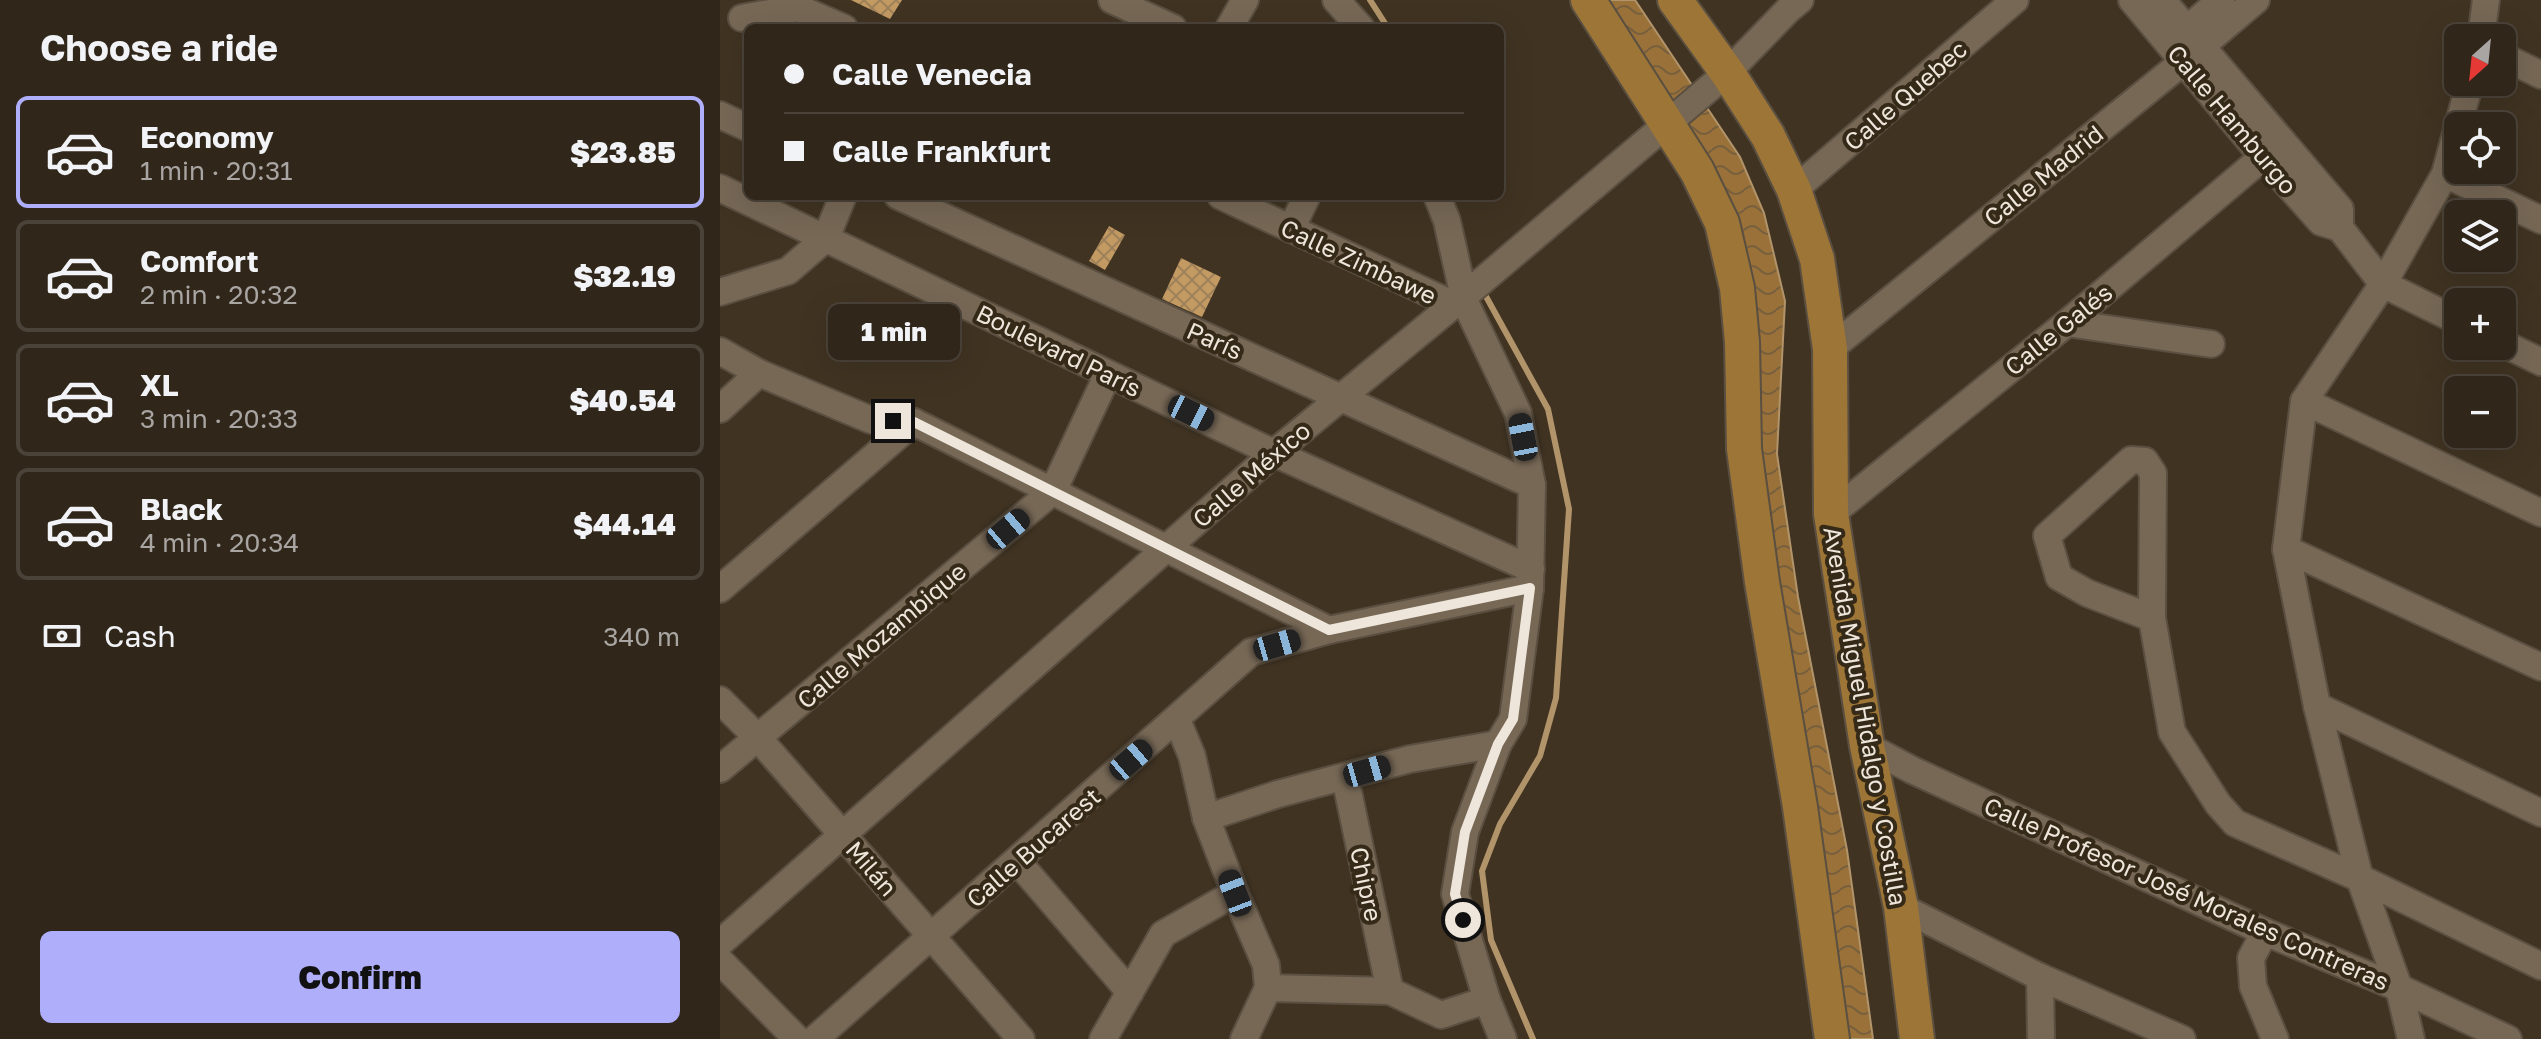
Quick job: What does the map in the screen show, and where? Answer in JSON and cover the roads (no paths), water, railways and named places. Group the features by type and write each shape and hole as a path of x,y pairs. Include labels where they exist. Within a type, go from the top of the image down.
{"main road":[{"path":"1588,0 1697,171 1722,223 1737,288 1742,342 1744,449 1762,582 1800,807 1832,1039"},
{"name":"Avenida Miguel Hidalgo y Costilla","path":"1675,0 1723,76 1768,136 1794,190 1817,259 1830,349 1831,514 1867,746 1901,907 1917,1039"}],"street":[{"path":"1112,0 1164,24"},
{"path":"1231,24 1245,0"},
{"path":"1336,0 1357,24"},
{"name":"Calle Quebec","path":"1794,190 2015,0"},
{"name":"Calle Hamburgo","path":"2132,0 2187,46 2273,149 2321,222 2340,228 2383,284"},
{"name":"Calle Hamburgo","path":"2162,0 2187,46"},
{"name":"Calle Madrid","path":"2187,46 2221,0"},
{"name":"Calle Madrid","path":"1830,349 2187,46 2256,0"},
{"path":"2483,24 2486,0"},
{"name":"Calle México","path":"720,943 1274,453 1723,76 1789,3"},
{"path":"741,17 798,8 835,24"},
{"path":"2516,63 2541,75"},
{"path":"720,115 744,126"},
{"name":"Calle Galés","path":"1831,514 2067,323 2273,149"},
{"path":"2411,1039 2399,988 2360,879 2317,706 2286,549 2304,401 2383,284 2444,176"},
{"path":"2466,184 2541,220"},
{"name":"Boulevard París","path":"720,188 744,199"},
{"name":"Boulevard París","path":"745,200 1531,578"},
{"path":"720,292 788,271 826,238 841,200"},
{"name":"París","path":"907,200 1532,485"},
{"name":"Calle Zimbawe","path":"1229,200 1291,229 1462,298"},
{"path":"1291,229 1305,200"},
{"path":"1439,200 1447,221 1462,298 1518,413 1532,485 1531,578 1513,719 1498,744 1465,832 1455,894 1487,1000 1503,1039"},
{"path":"2383,284 2444,314"},
{"path":"2067,323 2211,344"},
{"path":"2516,350 2541,362"},
{"path":"720,351 759,373 871,420 914,422 1329,630"},
{"path":"720,409 759,373"},
{"name":"Calle Mozambique","path":"720,769 1053,491 1108,374"},
{"path":"2304,401 2541,513"},
{"path":"720,589 914,422"},
{"path":"2152,618 2087,593 2059,577 2047,536 2131,460 2145,461 2153,473 2152,618 2172,732 2218,804 2235,823 2541,966"},
{"path":"2286,549 2541,667"},
{"name":"Calle Bucarest","path":"815,1039 1251,652 1531,578"},
{"name":"Milán","path":"720,700 758,738 843,835 1015,1037"},
{"path":"2317,706 2541,813"},
{"path":"1177,720 1192,756 1206,818 1266,965 1268,988 1244,1039"},
{"path":"1206,818 1278,794 1410,759 1498,744"},
{"name":"Calle Profesor José Morales Contreras","path":"1867,746 1912,770 2265,932 2399,988 2508,1039"},
{"name":"Chipre","path":"1345,777 1390,991"},
{"path":"1017,861 1130,992"},
{"path":"1103,1039 1163,934 1235,893"},
{"path":"1901,907 2040,977 2182,1039"},
{"path":"2265,932 2251,958 2253,986 2275,1039"},
{"path":"720,961 797,1039"},
{"path":"2040,977 2041,1039"},
{"path":"1268,988 1390,991 1441,1015 1487,1000"}],"water":[{"path":"1593,0 1635,0 1740,157 1764,213 1785,301 1777,454 1798,597 1847,850 1873,1039 1840,1039 1765,571 1739,260"}],"waterway":[{"path":"1370,0 1385,24"},
{"path":"1483,291 1548,409 1569,509 1556,698 1540,756 1500,824 1482,871 1491,940 1533,1039"}]}
